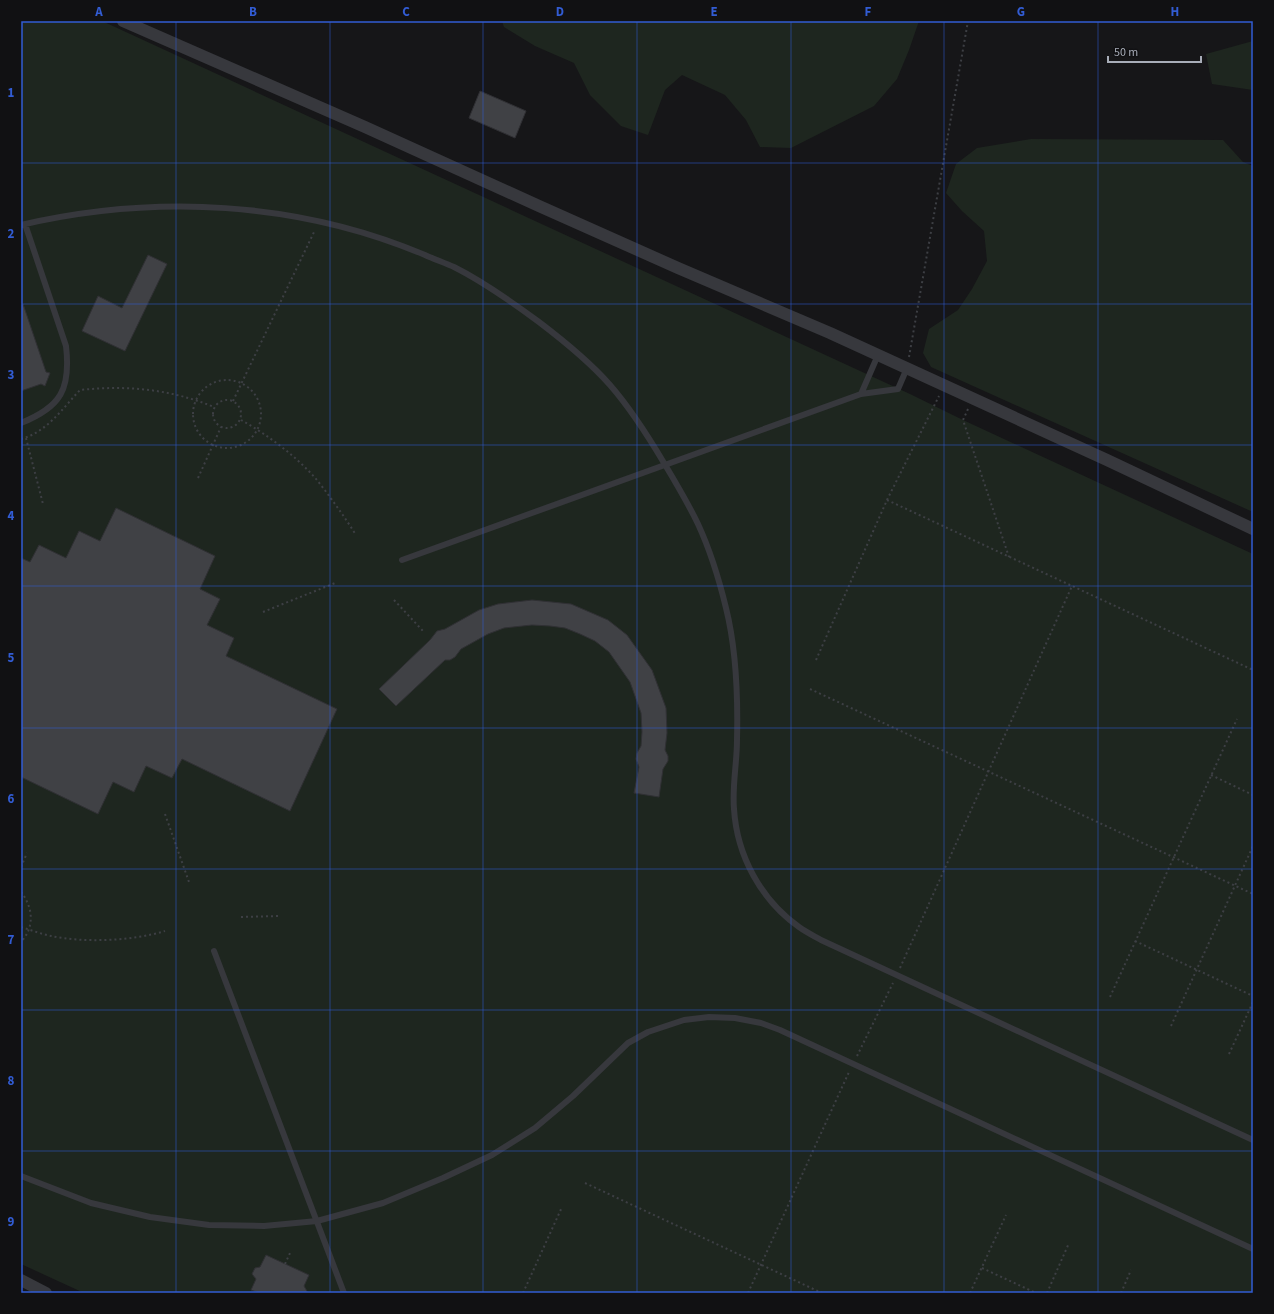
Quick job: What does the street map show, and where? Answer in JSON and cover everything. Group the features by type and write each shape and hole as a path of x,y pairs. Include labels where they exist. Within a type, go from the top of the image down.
{"street":[{"path":"123,21 907,368 1253,529"},
{"path":"21,1280 46,1293"}],"lane":[{"path":"21,423 43,412 56,402 66,385 68,364 66,346 23,224 106,211 145,208 209,207 262,211 319,221 356,230 404,246 454,267 510,300 568,344 609,385 644,429 684,496 699,526 712,560 727,611 734,662 737,712 734,810 739,842 749,869 762,891 782,912 800,927 821,940 1253,1140"},
{"path":"861,394 878,355"},
{"path":"402,560 861,394 898,389 907,368"},
{"path":"214,951 344,1293"},
{"path":"21,1176 91,1203 150,1216 209,1225 264,1226 317,1221 383,1203 443,1178 492,1154 535,1128 573,1096 628,1044 648,1032 684,1020 735,1018 761,1023 853,1064 1253,1250"}],"path":[{"path":"907,368 968,21"},
{"path":"233,401 319,221"},
{"path":"233,380 241,382 252,391 259,402 261,416 258,429 253,437 238,446 226,448 213,445 200,434 195,426 194,408 196,400 207,386 215,382 233,380"},
{"path":"816,660 887,500 944,385"},
{"path":"21,439 26,438 51,422 80,390 105,387 133,388 168,393 196,400 214,407"},
{"path":"973,398 963,420 1009,557"},
{"path":"224,400 233,401 240,406 241,420 238,424 230,428 221,427 217,424 213,416 214,407 224,400"},
{"path":"241,420 258,429 294,457 316,480 356,535"},
{"path":"198,478 221,427"},
{"path":"26,438 43,504"},
{"path":"887,500 1253,670"},
{"path":"263,612 335,583"},
{"path":"748,1293 896,974 1072,586"},
{"path":"394,600 423,631"},
{"path":"810,689 1253,894"},
{"path":"1110,996 1237,719"},
{"path":"1211,775 1253,795"},
{"path":"165,814 189,882"},
{"path":"1171,1026 1253,846"},
{"path":"21,867 27,853"},
{"path":"21,892 27,899 31,909 32,919 29,929 21,942"},
{"path":"241,917 280,916"},
{"path":"21,927 50,936 83,940 119,939 165,932"},
{"path":"1135,941 1253,996"},
{"path":"1229,1054 1253,1002"},
{"path":"585,1183 822,1293"},
{"path":"523,1293 562,1207"},
{"path":"970,1293 1006,1216"},
{"path":"1047,1293 1069,1243"},
{"path":"285,1264 290,1253"},
{"path":"982,1268 1036,1293"},
{"path":"1120,1293 1131,1270"}],"shaded area":[{"path":"21,21 102,21 1253,554 1253,1293 84,1293 21,1264"},
{"path":"502,21 919,21 897,79 874,106 791,148 760,147 746,120 725,95 682,75 665,90 648,135 621,126 590,95 574,63 535,46 504,27"},
{"path":"1253,41 1253,90 1212,84 1206,54"},
{"path":"1031,139 1223,140 1243,162 1253,166 1253,512 931,367 923,353 929,329 958,310 972,289 987,261 984,231 962,211 946,193 956,164 977,148"}],"building":[{"path":"480,91 526,111 515,138 469,118"},
{"path":"148,255 167,264 125,351 82,331 98,296 122,308"},
{"path":"23,304 46,372 50,373 45,386 41,384 21,391 21,305"},
{"path":"116,508 215,556 200,589 220,599 207,625 234,638 226,656 337,709 290,811 182,759 172,778 146,766 134,792 113,782 98,814 21,777 21,558 30,562 39,545 66,558 79,531 100,541"},
{"path":"532,600 571,604 608,620 627,635 652,670 666,708 667,733 665,750 668,756 668,761 663,769 659,797 634,793 639,767 636,759 637,753 641,746 642,732 641,713 630,682 609,652 595,641 565,628 532,625 504,628 488,634 461,649 455,657 450,660 445,660 396,706 379,689 430,640 437,631 445,629 479,610 498,604"},
{"path":"266,1255 309,1275 304,1286 308,1293 259,1293 251,1290 256,1279 252,1274 255,1268 260,1267"}]}
